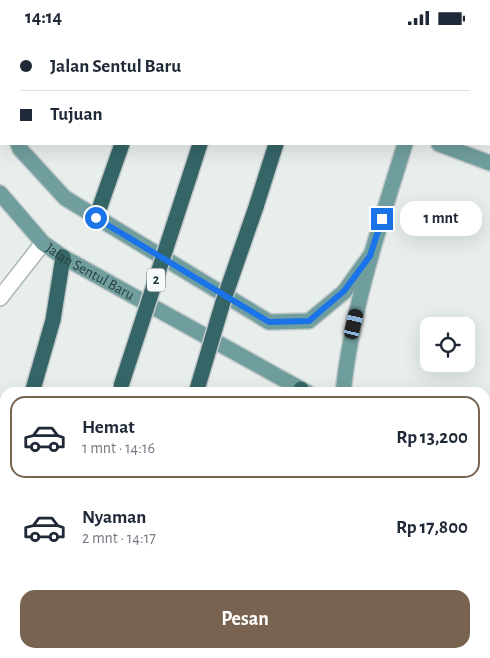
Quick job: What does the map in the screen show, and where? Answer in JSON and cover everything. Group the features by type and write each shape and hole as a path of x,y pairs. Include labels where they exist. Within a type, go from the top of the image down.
{"highway":[{"path":"96,218 122,145"},
{"name":"2","path":"121,387 200,145"},
{"path":"198,387 223,303 276,145"},
{"path":"34,387 53,320 63,257"}],"main road":[{"path":"18,145 65,198 269,322 309,321 344,291 370,256"},
{"path":"344,387 347,358 370,256 405,145"},
{"path":"441,145 490,163"},
{"name":"Jalan Sentul Baru","path":"0,193 43,243 63,257 296,387"}],"street":[{"path":"0,298 43,243"}],"route":[{"path":"96,218 269,322 309,321 344,291 370,256 382,219"}]}
